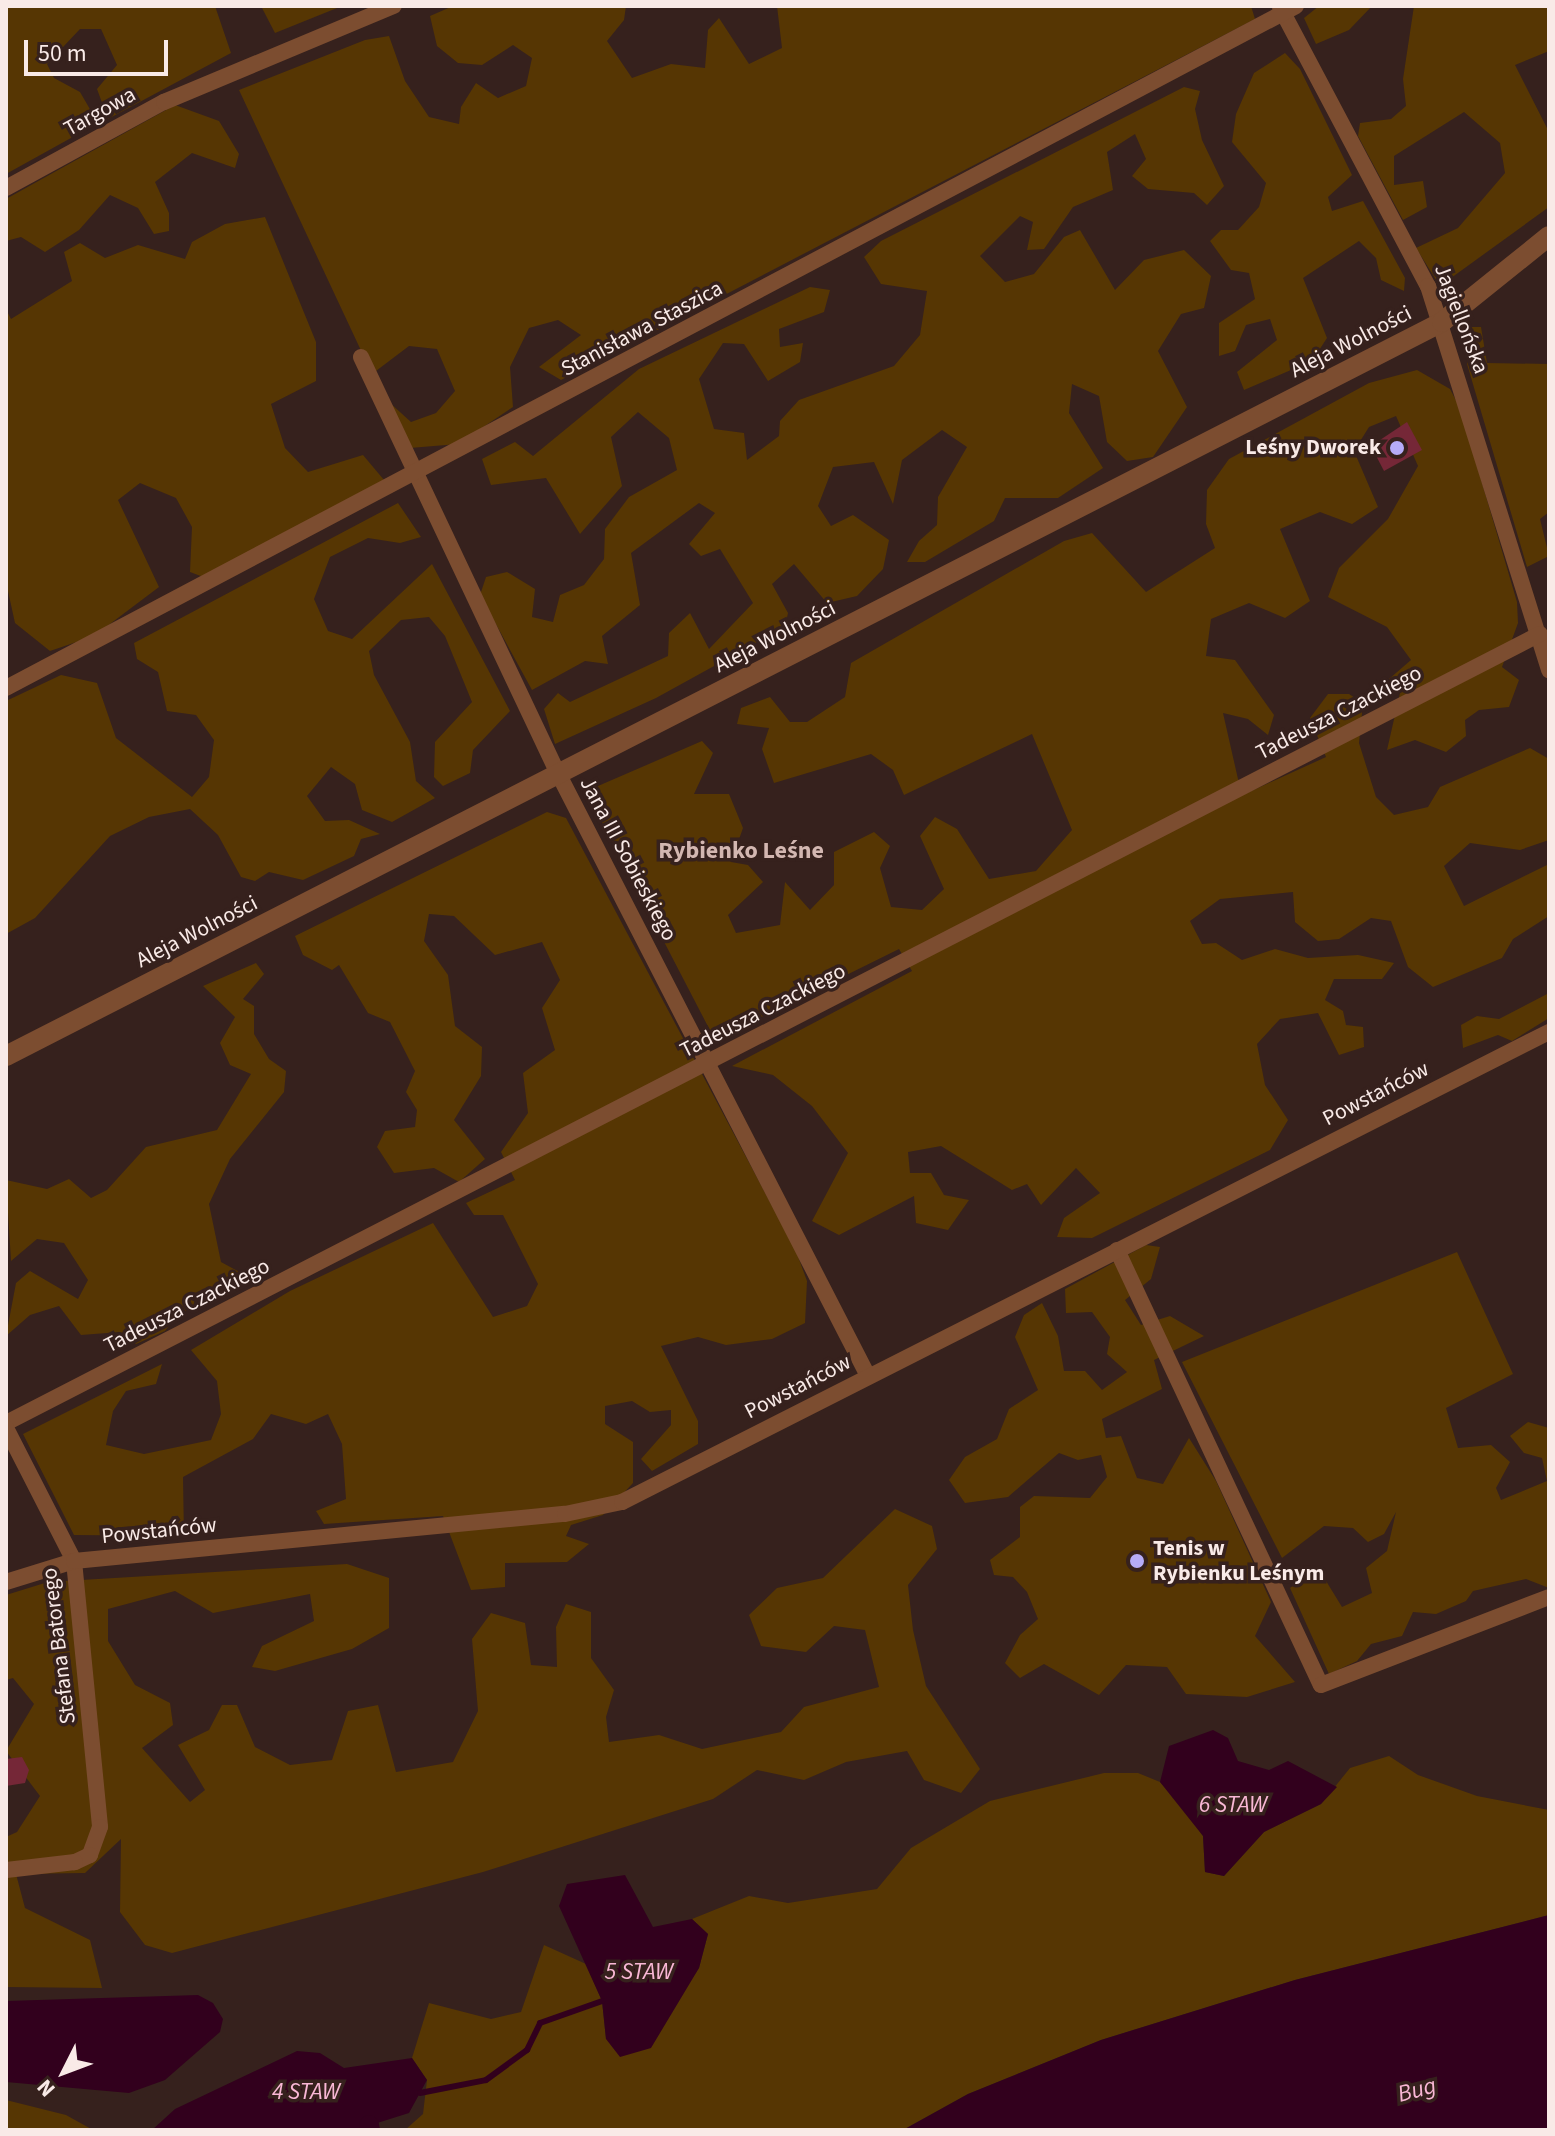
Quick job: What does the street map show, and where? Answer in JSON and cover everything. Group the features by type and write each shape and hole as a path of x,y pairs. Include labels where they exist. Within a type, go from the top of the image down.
{"street":[{"name":"Targowa","path":"6,188 164,102 394,6"},
{"name":"Jagiellońska","path":"1287,9 1442,322 1549,670"},
{"name":"Stanisława Staszica","path":"6,688 419,472 1287,9"},
{"name":"Aleja Wolności","path":"6,1056 1442,322 1549,236"},
{"name":"Jana III Sobieskiego","path":"361,357 419,472 559,775 710,1063 868,1376"},
{"name":"Tadeusza Czackiego","path":"6,1426 1540,634"},
{"name":"Powstańców","path":"6,1582 74,1561 565,1514 622,1502 1549,1032"},
{"path":"1117,1250 1321,1685 1549,1597"},
{"name":"Stefana Batorego","path":"6,1426 74,1561 100,1827 90,1855 75,1862 6,1870"}],"shaded area":[{"path":"6,6 215,6 231,53 108,119 97,89 117,65 101,29 80,29 47,64 54,78 80,92 98,123 6,174"},
{"path":"261,6 342,6 275,33"},
{"path":"453,6 626,6 624,20 607,41 632,78 671,64 705,68 708,30 719,18 749,64 782,48 777,6 1251,6 1255,19 561,380 539,367 581,335 558,320 529,328 510,367 513,407 458,444 410,448 390,403 411,422 436,413 455,391 437,349 409,346 372,374 239,90 365,40 389,36 405,81 429,117 459,124 461,107 476,83 498,98 526,86 532,58 513,45 482,65 458,63 437,46 430,16"},
{"path":"1319,6 1372,6 1349,30 1316,44 1304,18"},
{"path":"1414,6 1549,6 1549,51 1515,65 1549,132 1549,207 1440,286 1416,248 1458,228 1505,173 1500,143 1464,112 1394,156 1394,185 1423,181 1427,207 1403,220 1358,136 1360,123 1391,119 1406,106 1403,79"},
{"path":"1285,53 1300,69 1352,175 1328,197 1332,211 1363,201 1405,278 1404,291 1381,280 1376,258 1359,241 1303,278 1327,338 1312,361 1244,390 1237,372 1277,340 1270,319 1246,325 1235,351 1219,356 1219,323 1255,299 1249,273 1231,270 1210,241 1221,230 1238,230 1259,207 1266,183 1232,142 1236,114 1254,73"},
{"path":"1184,87 1200,91 1195,109 1202,140 1224,186 1207,205 1194,193 1148,189 1132,176 1146,159 1135,134 1107,152 1113,190 1073,207 1044,249 1027,250 1033,222 1020,216 980,256 1005,282 1034,274 1064,237 1080,230 1115,290 1144,260 1184,250 1211,276 1204,308 1181,314 1158,351 1187,407 1153,457 1127,461 1107,442 1099,396 1072,384 1069,413 1103,468 1058,498 1005,498 994,521 925,562 907,562 919,541 937,525 938,497 967,447 942,430 902,460 893,504 874,462 833,467 818,506 831,526 853,515 889,540 883,569 857,596 827,603 794,564 772,584 788,613 785,627 656,698 555,744 544,709 558,693 570,702 668,656 669,633 690,613 709,649 753,603 720,549 701,556 689,544 715,513 699,503 631,553 640,605 602,636 608,664 585,661 532,690 480,595 486,577 507,572 535,589 532,617 553,622 560,595 584,585 604,559 605,529 629,497 677,470 669,438 638,412 611,437 622,486 580,534 546,478 491,485 482,459 515,442 533,456 639,369 810,287 830,290 824,312 779,329 780,347 803,343 800,362 768,381 744,344 723,343 699,379 714,429 744,433 747,460 779,436 780,421 799,400 894,366 920,335 927,291 881,284 864,257 881,241"},
{"path":"175,105 219,121 239,154 235,168 192,153 155,182 169,213 169,231 154,234 138,208 110,195 79,230 45,252 21,237 6,241 6,199"},
{"path":"265,217 316,342 316,381 271,404 285,448 308,472 363,455 384,480 206,578 190,572 192,527 176,498 140,483 118,500 159,587 94,636 50,651 15,623 6,582 6,309 11,319 72,281 64,252 80,243 105,258 138,245 185,259 192,242 225,224"},
{"path":"1469,327 1481,327 1487,363 1549,364 1549,512 1540,519 1549,556 1527,567 1467,364"},
{"path":"1417,370 1450,389 1460,408 1517,602 1518,623 1502,667 1519,680 1509,707 1479,710 1465,720 1466,736 1446,752 1415,740 1387,750 1400,693 1389,679 1411,660 1387,627 1328,597 1339,568 1388,519 1418,466 1396,416 1369,427 1354,451 1378,507 1352,524 1320,512 1280,529 1310,601 1285,618 1249,603 1211,619 1206,656 1235,660 1274,715 1268,735 1248,719 1223,713 1238,779 1247,793 1326,757 1310,718 1328,694 1349,694 1363,703 1359,743 1376,797 1394,815 1428,807 1440,787 1530,748 1549,759 1549,840 1520,850 1470,843 1444,866 1464,906 1549,864 1549,916 1513,939 1502,958 1433,987 1408,967 1391,921 1371,918 1339,939 1318,941 1295,922 1293,892 1220,899 1190,921 1202,944 1216,943 1242,960 1275,949 1308,958 1358,955 1394,963 1382,979 1334,979 1325,1000 1343,1011 1346,1025 1363,1027 1364,1047 1339,1055 1318,1013 1280,1019 1257,1044 1265,1085 1288,1120 1270,1150 1092,1238 1057,1237 1064,1218 1100,1193 1076,1168 1041,1205 1027,1184 1012,1190 941,1146 908,1152 910,1173 931,1173 944,1195 969,1200 948,1230 916,1223 914,1196 839,1235 812,1221 848,1153 812,1106 773,1075 732,1066 912,971 899,949 715,1040 590,799 598,786 702,741 713,753 694,794 729,794 743,828 731,862 748,865 763,882 728,915 736,933 780,925 785,882 810,910 834,885 834,852 874,832 890,846 880,868 891,907 922,910 944,889 920,836 935,817 957,829 989,879 1036,871 1072,830 1032,734 904,795 893,770 871,754 774,783 762,749 769,728 737,724 741,708 770,697 790,722 807,722 845,697 851,663 1064,541 1092,533 1146,592 1215,548 1206,524 1207,490 1229,459 1369,383"},
{"path":"398,503 421,537 400,543 368,538 330,557 314,599 328,631 352,639 432,564 510,711 473,750 470,773 443,786 434,777 435,742 472,702 445,636 429,617 401,620 369,651 374,675 410,742 416,781 435,798 392,822 362,810 355,784 331,767 307,796 325,821 349,820 380,834 361,839 354,856 303,880 269,872 255,881 241,877 218,835 190,809 149,817 110,836 35,918 6,934 6,701 61,675 97,683 116,738 192,797 209,777 214,740 196,715 167,711 158,672 137,659 134,643"},
{"path":"547,812 566,818 796,1251 807,1281 805,1323 772,1339 726,1345 698,1337 661,1346 698,1421 698,1444 652,1471 641,1459 671,1425 671,1410 650,1412 632,1401 605,1406 605,1424 633,1442 633,1483 603,1515 571,1525 566,1536 589,1544 567,1562 505,1563 505,1587 471,1590 443,1516 324,1524 316,1511 346,1499 342,1444 328,1414 306,1424 271,1414 253,1439 183,1477 184,1536 74,1535 23,1434 162,1364 156,1384 126,1391 113,1411 106,1445 144,1454 211,1440 221,1414 217,1381 191,1350 290,1291 433,1223 493,1317 527,1306 538,1284 503,1215 474,1215 466,1203 515,1180 501,1152 528,1113 523,1073 555,1050 542,1008 560,980 542,942 495,955 454,916 429,914 424,941 448,975 455,1026 482,1047 481,1076 454,1120 485,1159 459,1182 434,1168 394,1173 377,1147 385,1131 415,1127 417,1110 406,1092 415,1071 390,1022 368,1013 339,965 332,970 303,955 295,936"},
{"path":"256,963 264,974 243,999 254,1006 254,1034 269,1059 286,1071 284,1092 230,1159 209,1204 221,1262 245,1275 242,1287 178,1314 165,1331 136,1344 120,1332 81,1335 59,1306 30,1315 6,1336 16,1283 30,1271 78,1299 88,1280 64,1243 37,1239 11,1261 6,1180 47,1189 69,1179 91,1198 107,1190 146,1147 217,1130 251,1074 230,1065 220,1043 235,1017 203,986"},
{"path":"1549,993 1549,1018 1512,1041 1498,1035 1463,1048 1461,1025 1477,1016 1499,1019"},
{"path":"1146,1245 1160,1247 1151,1279 1125,1300 1141,1325 1170,1316 1204,1336 1154,1360 1162,1389 1102,1419 1106,1438 1121,1436 1137,1478 1163,1484 1189,1438 1216,1481 1271,1602 1255,1636 1295,1682 1247,1697 1186,1694 1167,1667 1126,1665 1099,1695 1044,1664 1020,1678 1005,1663 1020,1635 1038,1619 1027,1592 1013,1577 994,1575 990,1560 1020,1537 1020,1507 1034,1496 1090,1498 1107,1477 1101,1455 1078,1460 1059,1453 1008,1497 965,1503 949,1480 965,1457 997,1439 1009,1409 1038,1390 1015,1337 1024,1315 1042,1303 1058,1336 1064,1371 1085,1371 1102,1390 1127,1372 1107,1354 1110,1337 1092,1312 1066,1313 1065,1289"},
{"path":"1457,1252 1513,1374 1446,1408 1458,1448 1491,1445 1510,1462 1496,1488 1501,1500 1547,1481 1542,1458 1524,1453 1510,1436 1528,1422 1549,1428 1549,1588 1526,1579 1473,1591 1466,1601 1436,1614 1413,1612 1402,1636 1371,1644 1357,1661 1329,1674 1290,1588 1308,1574 1323,1576 1342,1607 1372,1593 1366,1568 1387,1551 1396,1512 1384,1534 1368,1542 1353,1528 1324,1526 1282,1558 1182,1362"},
{"path":"895,1509 932,1526 937,1549 908,1585 913,1630 926,1686 980,1769 961,1793 924,1780 907,1751 846,1762 804,1780 757,1770 713,1799 483,1872 172,1953 145,1945 120,1912 121,1839 85,1873 16,1874 25,1908 90,1940 102,1988 6,1987 6,1837 17,1832 40,1796 6,1751 34,1704 13,1678 6,1680 6,1595 48,1582 347,1564 389,1578 389,1628 352,1649 275,1671 252,1667 262,1646 314,1621 310,1594 213,1613 175,1591 108,1609 108,1641 135,1685 170,1703 173,1725 142,1748 190,1802 205,1790 178,1745 209,1730 222,1705 237,1705 255,1747 290,1765 332,1760 348,1711 378,1705 396,1772 453,1762 478,1711 472,1639 491,1613 525,1623 531,1665 557,1667 556,1627 566,1604 591,1612 591,1658 614,1690 606,1717 609,1742 659,1735 702,1749 781,1732 804,1707 879,1687 865,1630 834,1626 806,1652 761,1646 749,1615 777,1588 823,1578"},
{"path":"1389,1756 1418,1775 1477,1796 1549,1810 1549,1915 1295,1980 1101,2040 968,2094 903,2130 405,2130 423,2114 427,2080 412,2058 429,2003 491,2019 521,2012 544,1945 586,1964 602,2001 606,2039 675,2003 699,1968 708,1934 692,1919 749,1896 788,1903 877,1889 911,1848 990,1801 1104,1773 1138,1773 1160,1782 1180,1803 1203,1836 1205,1872 1224,1876 1264,1832 1321,1804 1350,1768"},
{"path":"6,2100 66,2115 93,2130 6,2130"}],"water":[{"name":"6 STAW","path":"1213,1730 1228,1738 1238,1761 1269,1770 1288,1761 1337,1787 1321,1804 1264,1832 1224,1876 1205,1872 1203,1836 1160,1782 1169,1746"},
{"name":"5 STAW","path":"625,1875 653,1927 692,1919 708,1934 699,1968 651,2048 620,2057 606,2039 602,2001 559,1906 567,1884"},
{"name":"Bug","path":"1549,1915 1549,2130 903,2130 968,2094 1101,2040 1295,1980"},
{"path":"198,1995 213,2003 223,2019 220,2032 165,2080 129,2093 6,2082 6,2001"},
{"name":"4 STAW","path":"297,2051 320,2053 344,2068 412,2058 427,2080 409,2113 355,2130 152,2130 175,2109"}],"building":[{"name":"Leśny Dworek","path":"1407,422 1422,450 1384,471 1371,446"},
{"path":"22,1757 29,1770 25,1783 6,1786 6,1759"}],"waterway":[{"path":"420,2093 486,2080 527,2050 540,2023 602,2001"},
{"path":"369,2125 370,2130"}],"place":[{"name":"Leśny Dworek","path":"1397,448"},
{"name":"Tenis w Rybienku Leśnym","path":"1137,1561"}],"district":[{"name":"Rybienko Leśne","path":"741,851"}]}
